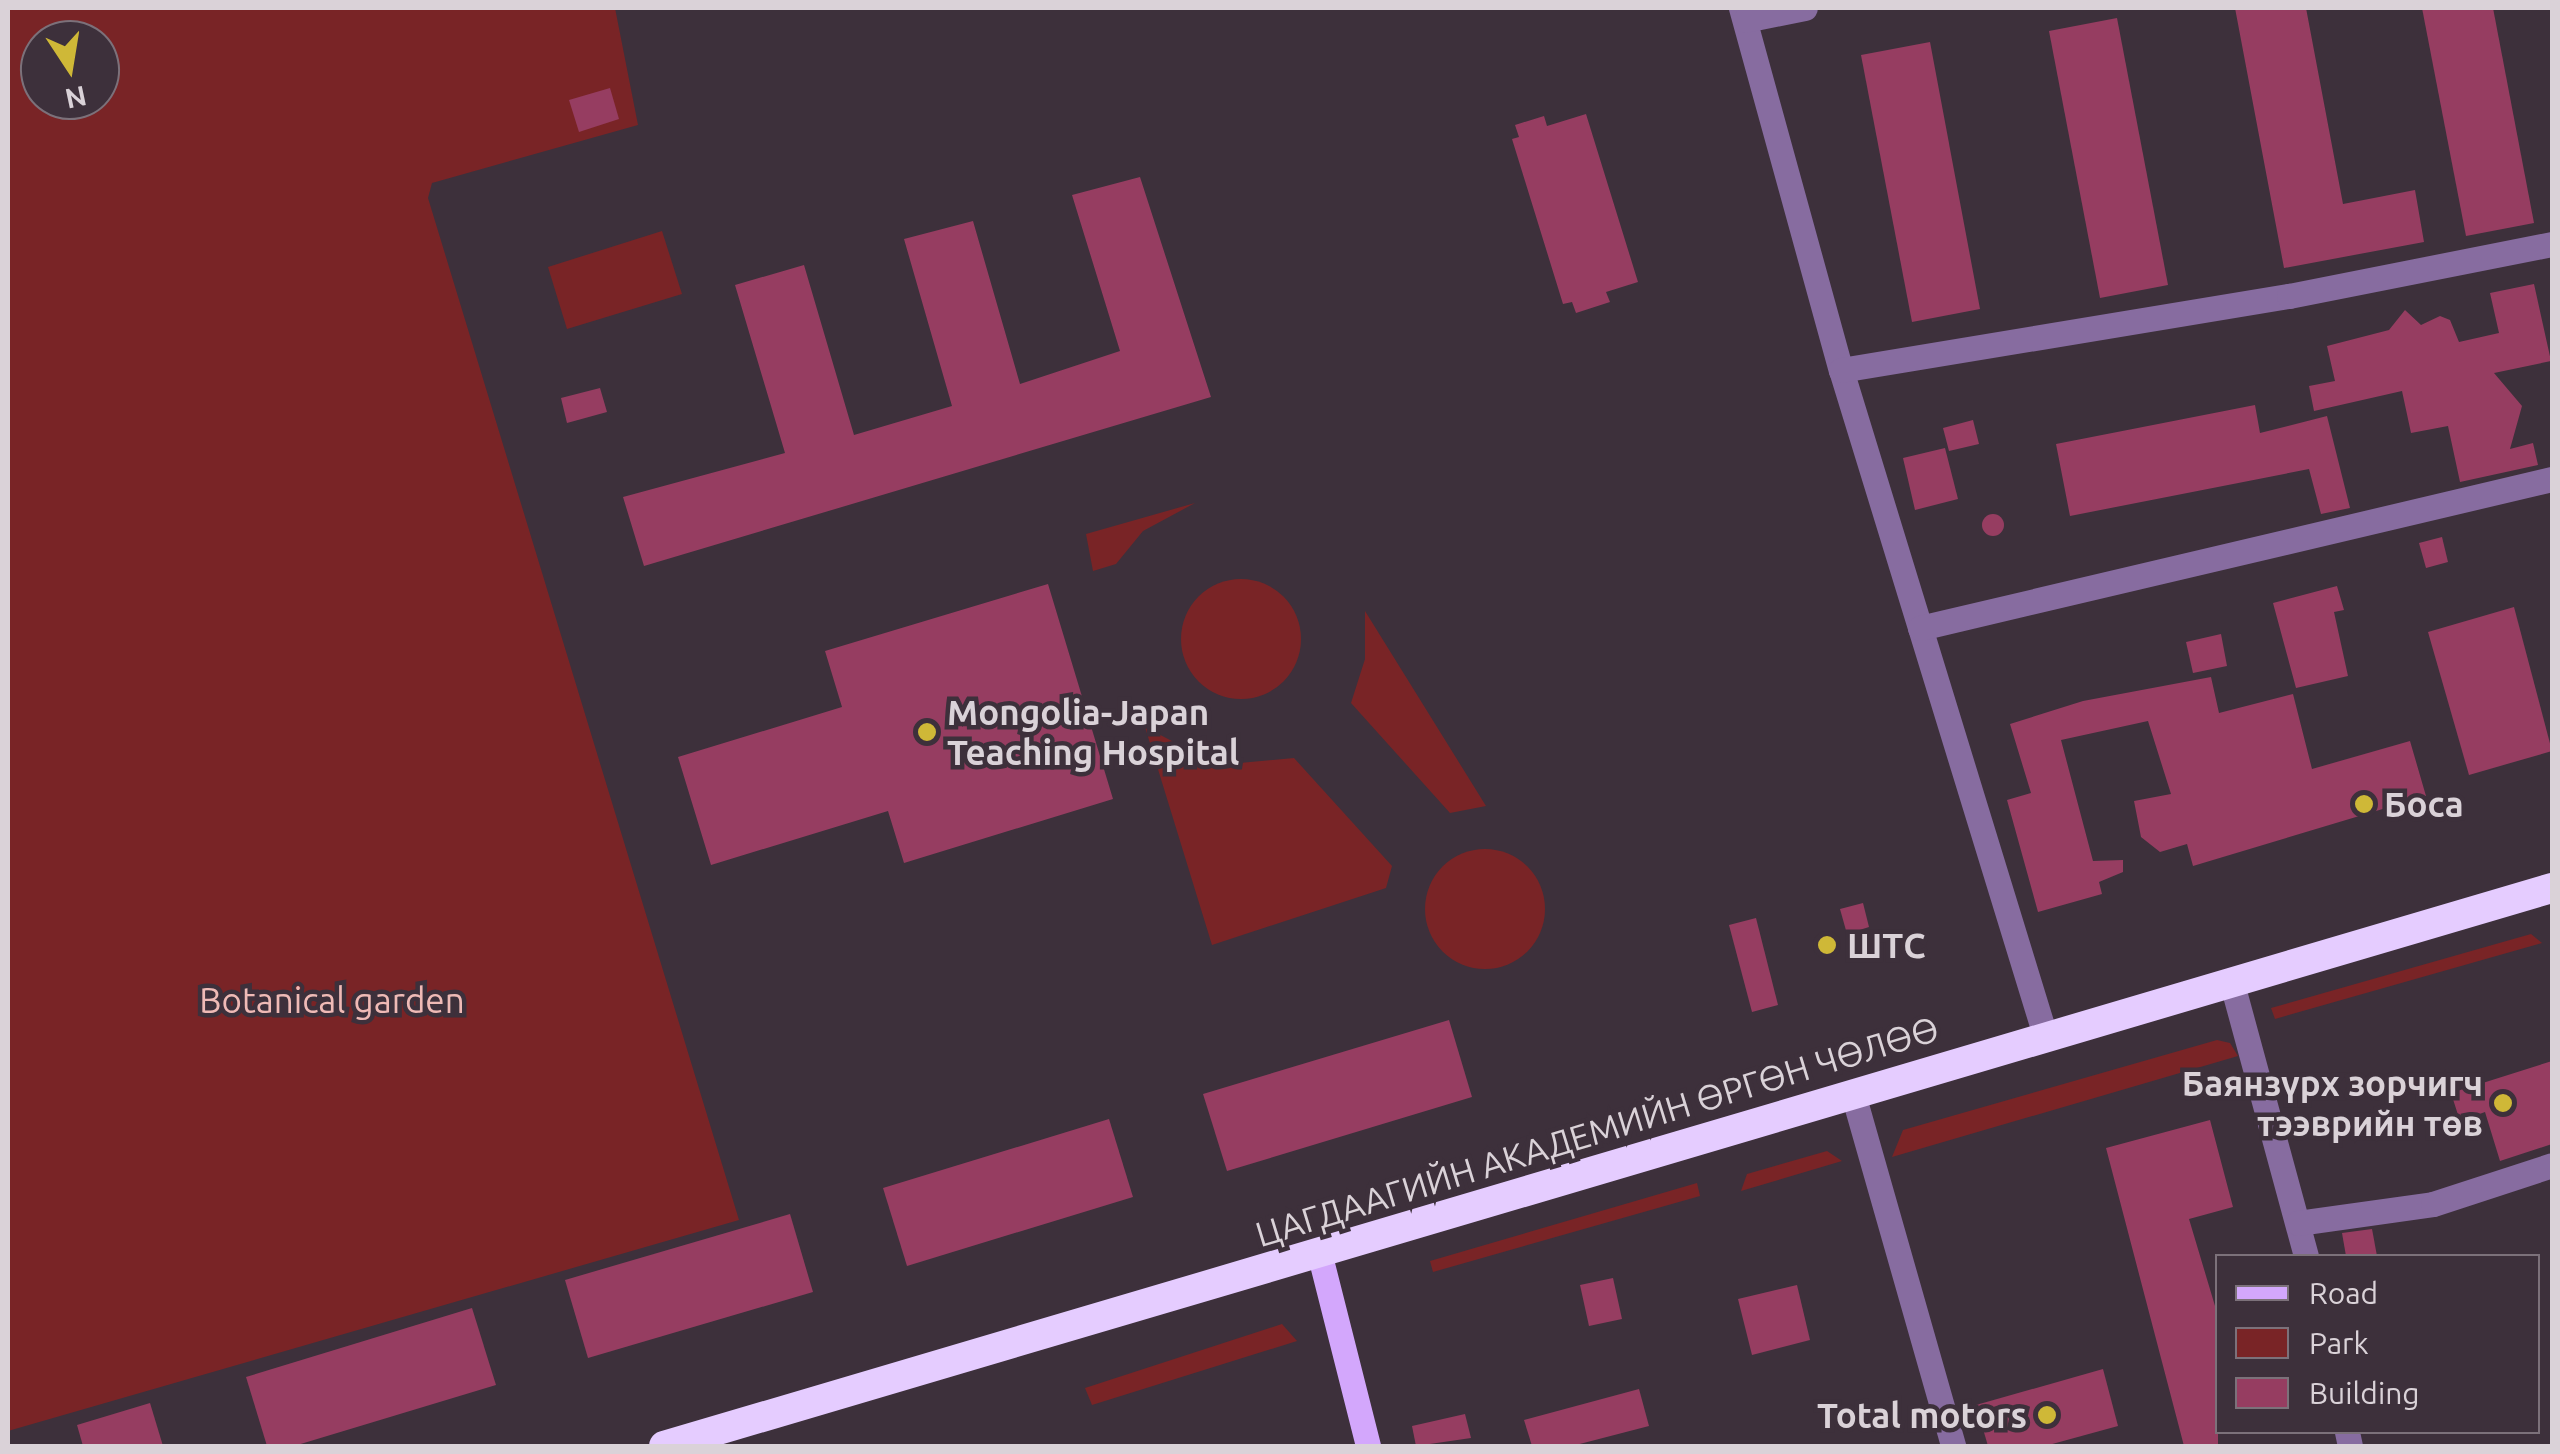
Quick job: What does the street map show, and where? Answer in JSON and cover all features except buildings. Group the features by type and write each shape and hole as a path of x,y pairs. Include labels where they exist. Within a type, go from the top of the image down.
{"highway":[{"name":"ЦАГДААГИЙН АКАДЕМИЙН ӨРГӨН ЧӨЛӨӨ","path":"664,1446 2552,888"}],"main road":[{"path":"1319,1252 1368,1446"}],"street":[{"path":"1804,8 1743,14 1841,370 2045,1036"},
{"path":"1841,370 2289,296 2552,244"},
{"path":"1920,628 2552,479"},
{"path":"2231,980 2306,1254"},
{"path":"1852,1094 1954,1446"},
{"path":"2298,1223 2433,1204 2552,1165"}],"green space":[{"name":"Botanical garden","path":"8,8 615,8 638,125 432,183 428,198 739,1220 8,1431"},
{"path":"662,231 682,294 567,329 548,267"},
{"path":"1195,503 1143,531 1116,564 1093,571 1086,534"},
{"path":"1241,579 1264,584 1283,597 1296,616 1301,639 1296,662 1283,681 1264,694 1241,699 1218,694 1199,681 1186,662 1181,639 1186,616 1199,597 1218,584"},
{"path":"1365,611 1486,806 1450,813 1351,703 1365,659"},
{"path":"1145,727 1218,765 1294,758 1392,866 1386,888 1212,945"},
{"path":"1485,849 1508,853 1528,866 1541,886 1545,909 1541,932 1528,952 1508,965 1485,969 1462,965 1442,952 1429,932 1425,909 1429,886 1442,866 1462,853"},
{"path":"2531,934 2542,943 2275,1019 2271,1008"},
{"path":"2217,1040 2230,1043 2238,1056 1892,1157 1903,1130"},
{"path":"1827,1151 1842,1161 1741,1191 1747,1174"},
{"path":"1697,1183 1700,1196 1433,1272 1430,1261"},
{"path":"1282,1324 1297,1341 1092,1405 1085,1388"}],"place":[{"name":"Mongolia-Japan Teaching Hospital","path":"927,732"},
{"name":"Боса","path":"2364,804"},
{"name":"ШТС","path":"1827,945"},
{"name":"Баянзүрх зорчигч тээврийн төв","path":"2503,1103"},
{"name":"Total motors","path":"2047,1415"}]}
